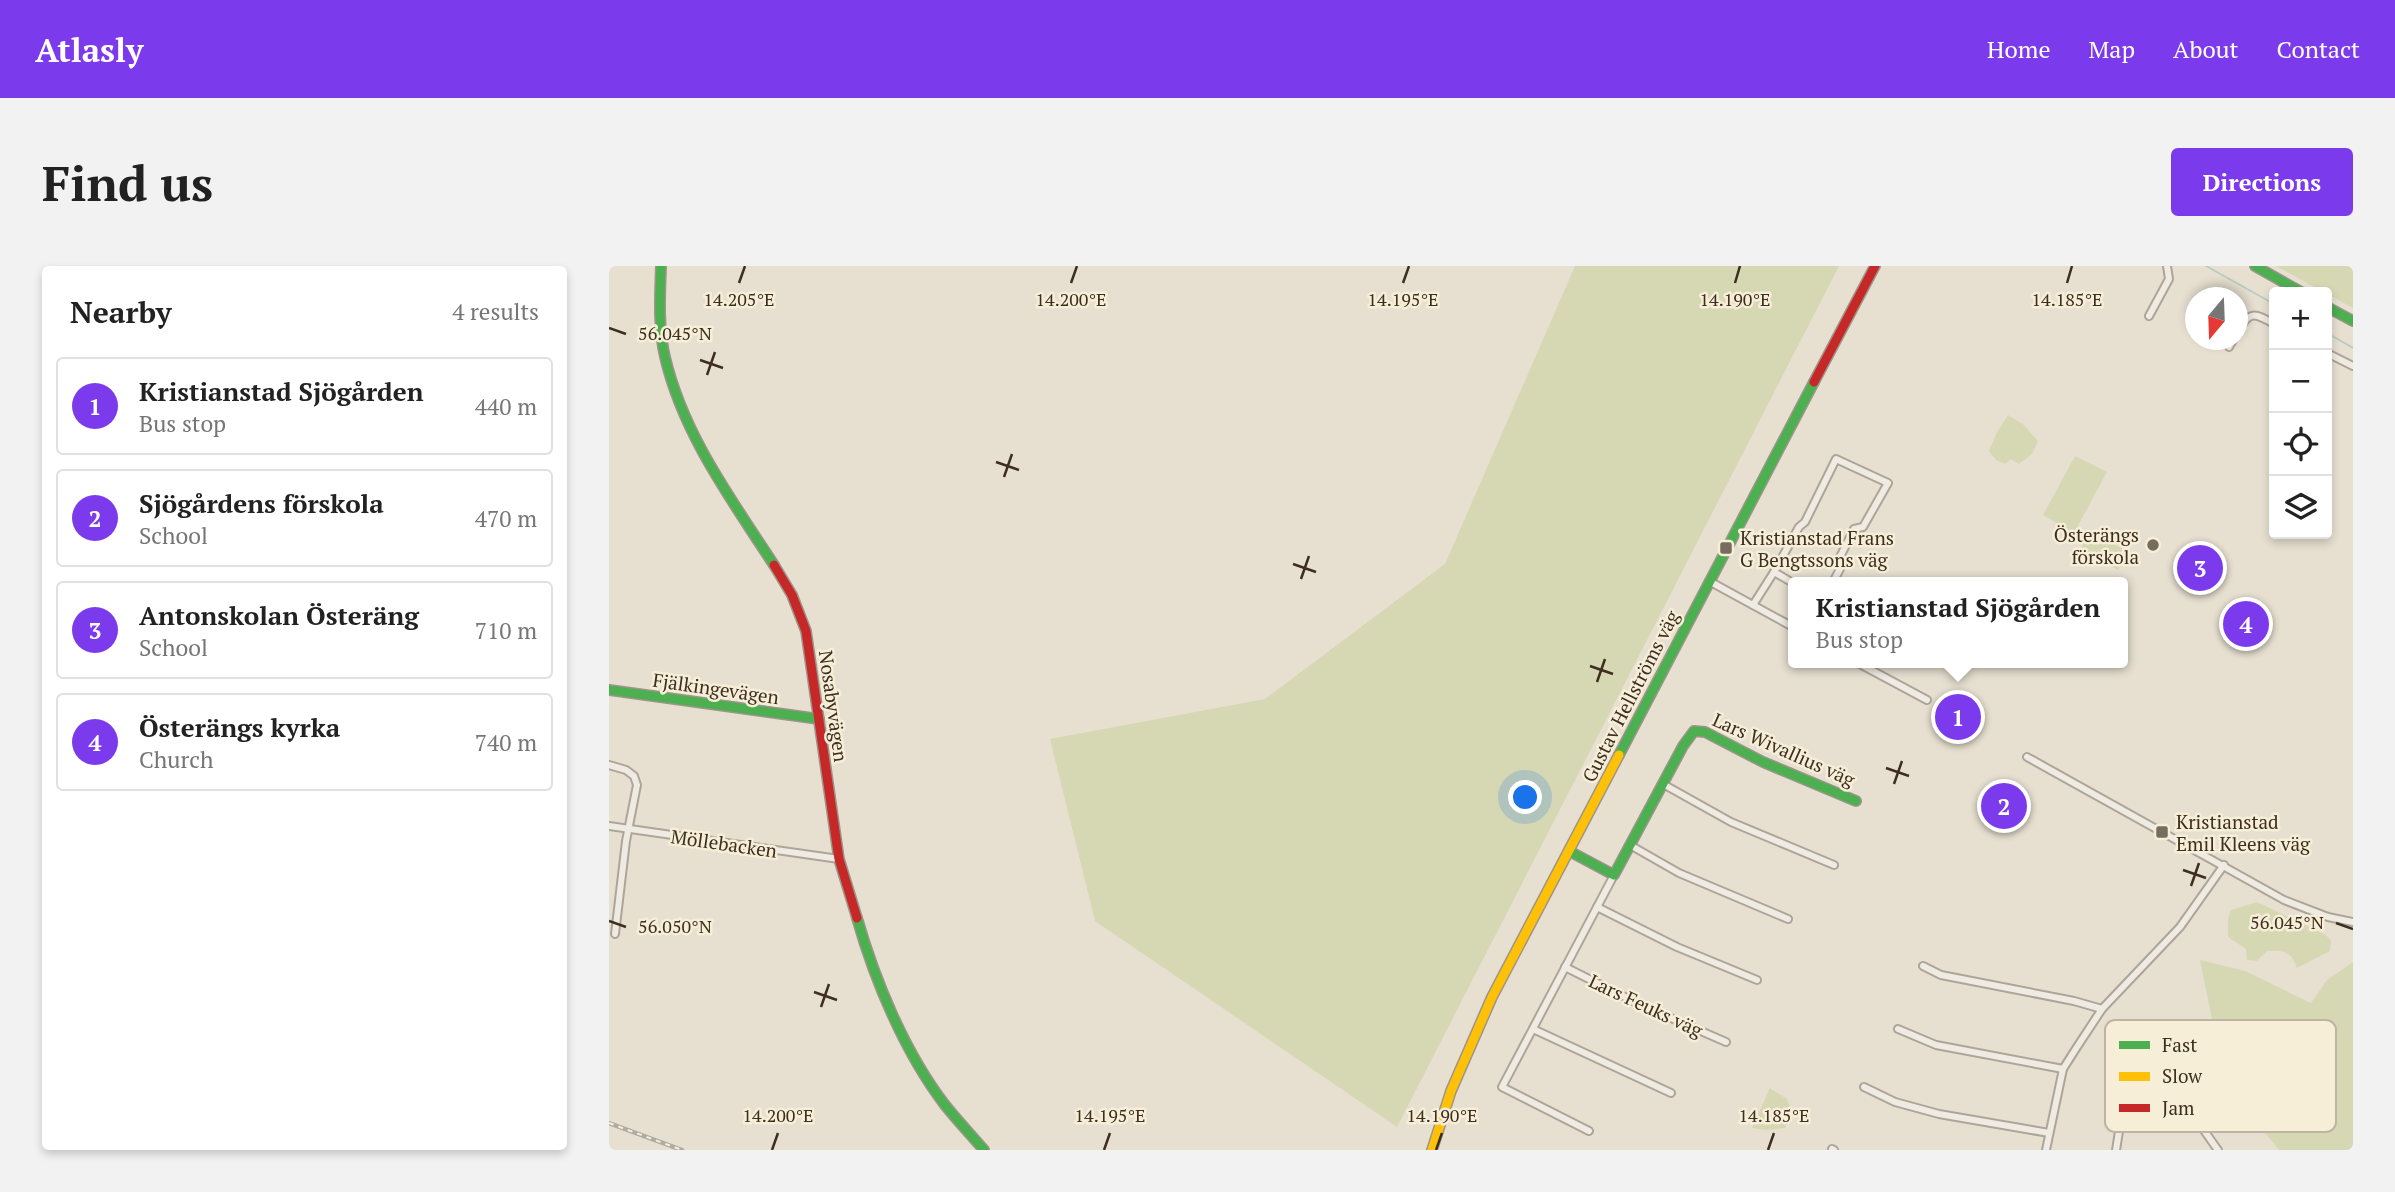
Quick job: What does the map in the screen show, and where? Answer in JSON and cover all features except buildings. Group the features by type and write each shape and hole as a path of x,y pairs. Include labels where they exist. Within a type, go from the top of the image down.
{"street":[{"name":"Nosabyvägen","path":"661,266 658,288 662,341 680,411 709,468 792,595 806,631 839,859 862,936 912,1054 944,1104 984,1150"},
{"name":"Gustav Hellströms väg","path":"1432,1150 1451,1091 1478,1027 1875,266"},
{"path":"2149,316 2169,278 2167,266"},
{"path":"2255,266 2292,287"},
{"path":"2332,310 2353,321"},
{"path":"2248,316 2259,316 2269,321"},
{"path":"2332,356 2353,366"},
{"path":"1753,605 1808,515 1836,459 1888,483 1863,527 1854,529 1839,559 1840,569 1836,577"},
{"path":"1774,572 1788,580"},
{"path":"1709,582 1788,624"},
{"path":"1867,668 1927,700"},
{"name":"Fjälkingevägen","path":"609,690 819,719"},
{"name":"Lars Wivallius väg","path":"1589,1131 1502,1087 1691,733 1699,730 1763,762 1856,800"},
{"path":"2028,757 2284,900 2328,917 2353,922"},
{"path":"609,765 626,770 634,776 637,785 615,934"},
{"path":"1663,784 1731,822 1834,865"},
{"name":"Möllebacken","path":"609,826 839,859"},
{"path":"1630,845 1679,873 1788,919"},
{"path":"1569,851 1614,875"},
{"path":"2046,1150 2063,1069 2102,1009 2180,927 2224,865"},
{"path":"1597,907 1677,947 1757,980"},
{"path":"1923,966 1941,975 2102,1009"},
{"name":"Lars Feuks väg","path":"1565,967 1639,1004 1726,1042"},
{"path":"1533,1029 1671,1093"},
{"path":"1898,1029 1936,1045 2063,1069"},
{"path":"1864,1087 1895,1102 1939,1114 2049,1133"},
{"path":"2116,1150 2120,1132"},
{"path":"2204,1132 2218,1150"}],"green space":[{"path":"1575,266 1839,266 1397,1127 1095,921 1050,739 1265,699 1445,564"},
{"path":"2276,266 2353,266 2353,308 2332,297 2332,287 2314,287"},
{"path":"2008,415 2024,425 2038,441 2032,454 2019,464 2011,459 2005,464 1996,460 1989,451"},
{"path":"2075,456 2107,472 2074,533 2043,515"},
{"path":"2091,530 2128,552 2118,570 2080,550"},
{"path":"2257,902 2326,935 2331,941 2330,951 2297,968 2292,958 2282,951 2267,951 2257,961 2247,960 2246,949 2228,937 2228,919 2231,910"},
{"path":"2200,960 2245,971 2311,1003 2327,980 2353,962 2353,1150 2279,1150 2264,1132 2336,1132 2336,1020 2212,1020"},
{"path":"1770,1088 1787,1099 1792,1112 1785,1128 1752,1128"}],"waterway":[{"path":"2206,266 2269,301"},
{"path":"2332,336 2353,348"}],"railway":[{"path":"609,1123 682,1150"}],"traffic: fast":[{"path":"661,266 661,334 673,385 710,465 774,565"},
{"path":"2255,266 2292,287"},
{"path":"2332,310 2353,321"},
{"path":"1619,755 1814,382"},
{"path":"609,690 819,719"},
{"path":"1569,851 1614,875 1683,746 1694,731 1705,732 1763,762 1856,801"},
{"path":"857,918 882,991 904,1040 930,1085 984,1150"}],"traffic: slow":[{"path":"1432,1150 1451,1091 1492,997 1619,755"}],"traffic: jam":[{"path":"1814,382 1875,266"},
{"path":"774,565 792,595 806,631 839,859 857,918"}],"place":[{"name":"Österängs förskola","path":"2153,545"},
{"name":"Kristianstad Frans G Bengtssons väg","path":"1726,548"},
{"name":"Antonskolan Österäng","path":"2200,568"},
{"name":"Österängs kyrka","path":"2246,624"},
{"name":"Kristianstad Sjögården","path":"1958,717"},
{"name":"Sjögårdens förskola","path":"2004,806"},
{"name":"Kristianstad Emil Kleens väg","path":"2162,832"}]}
